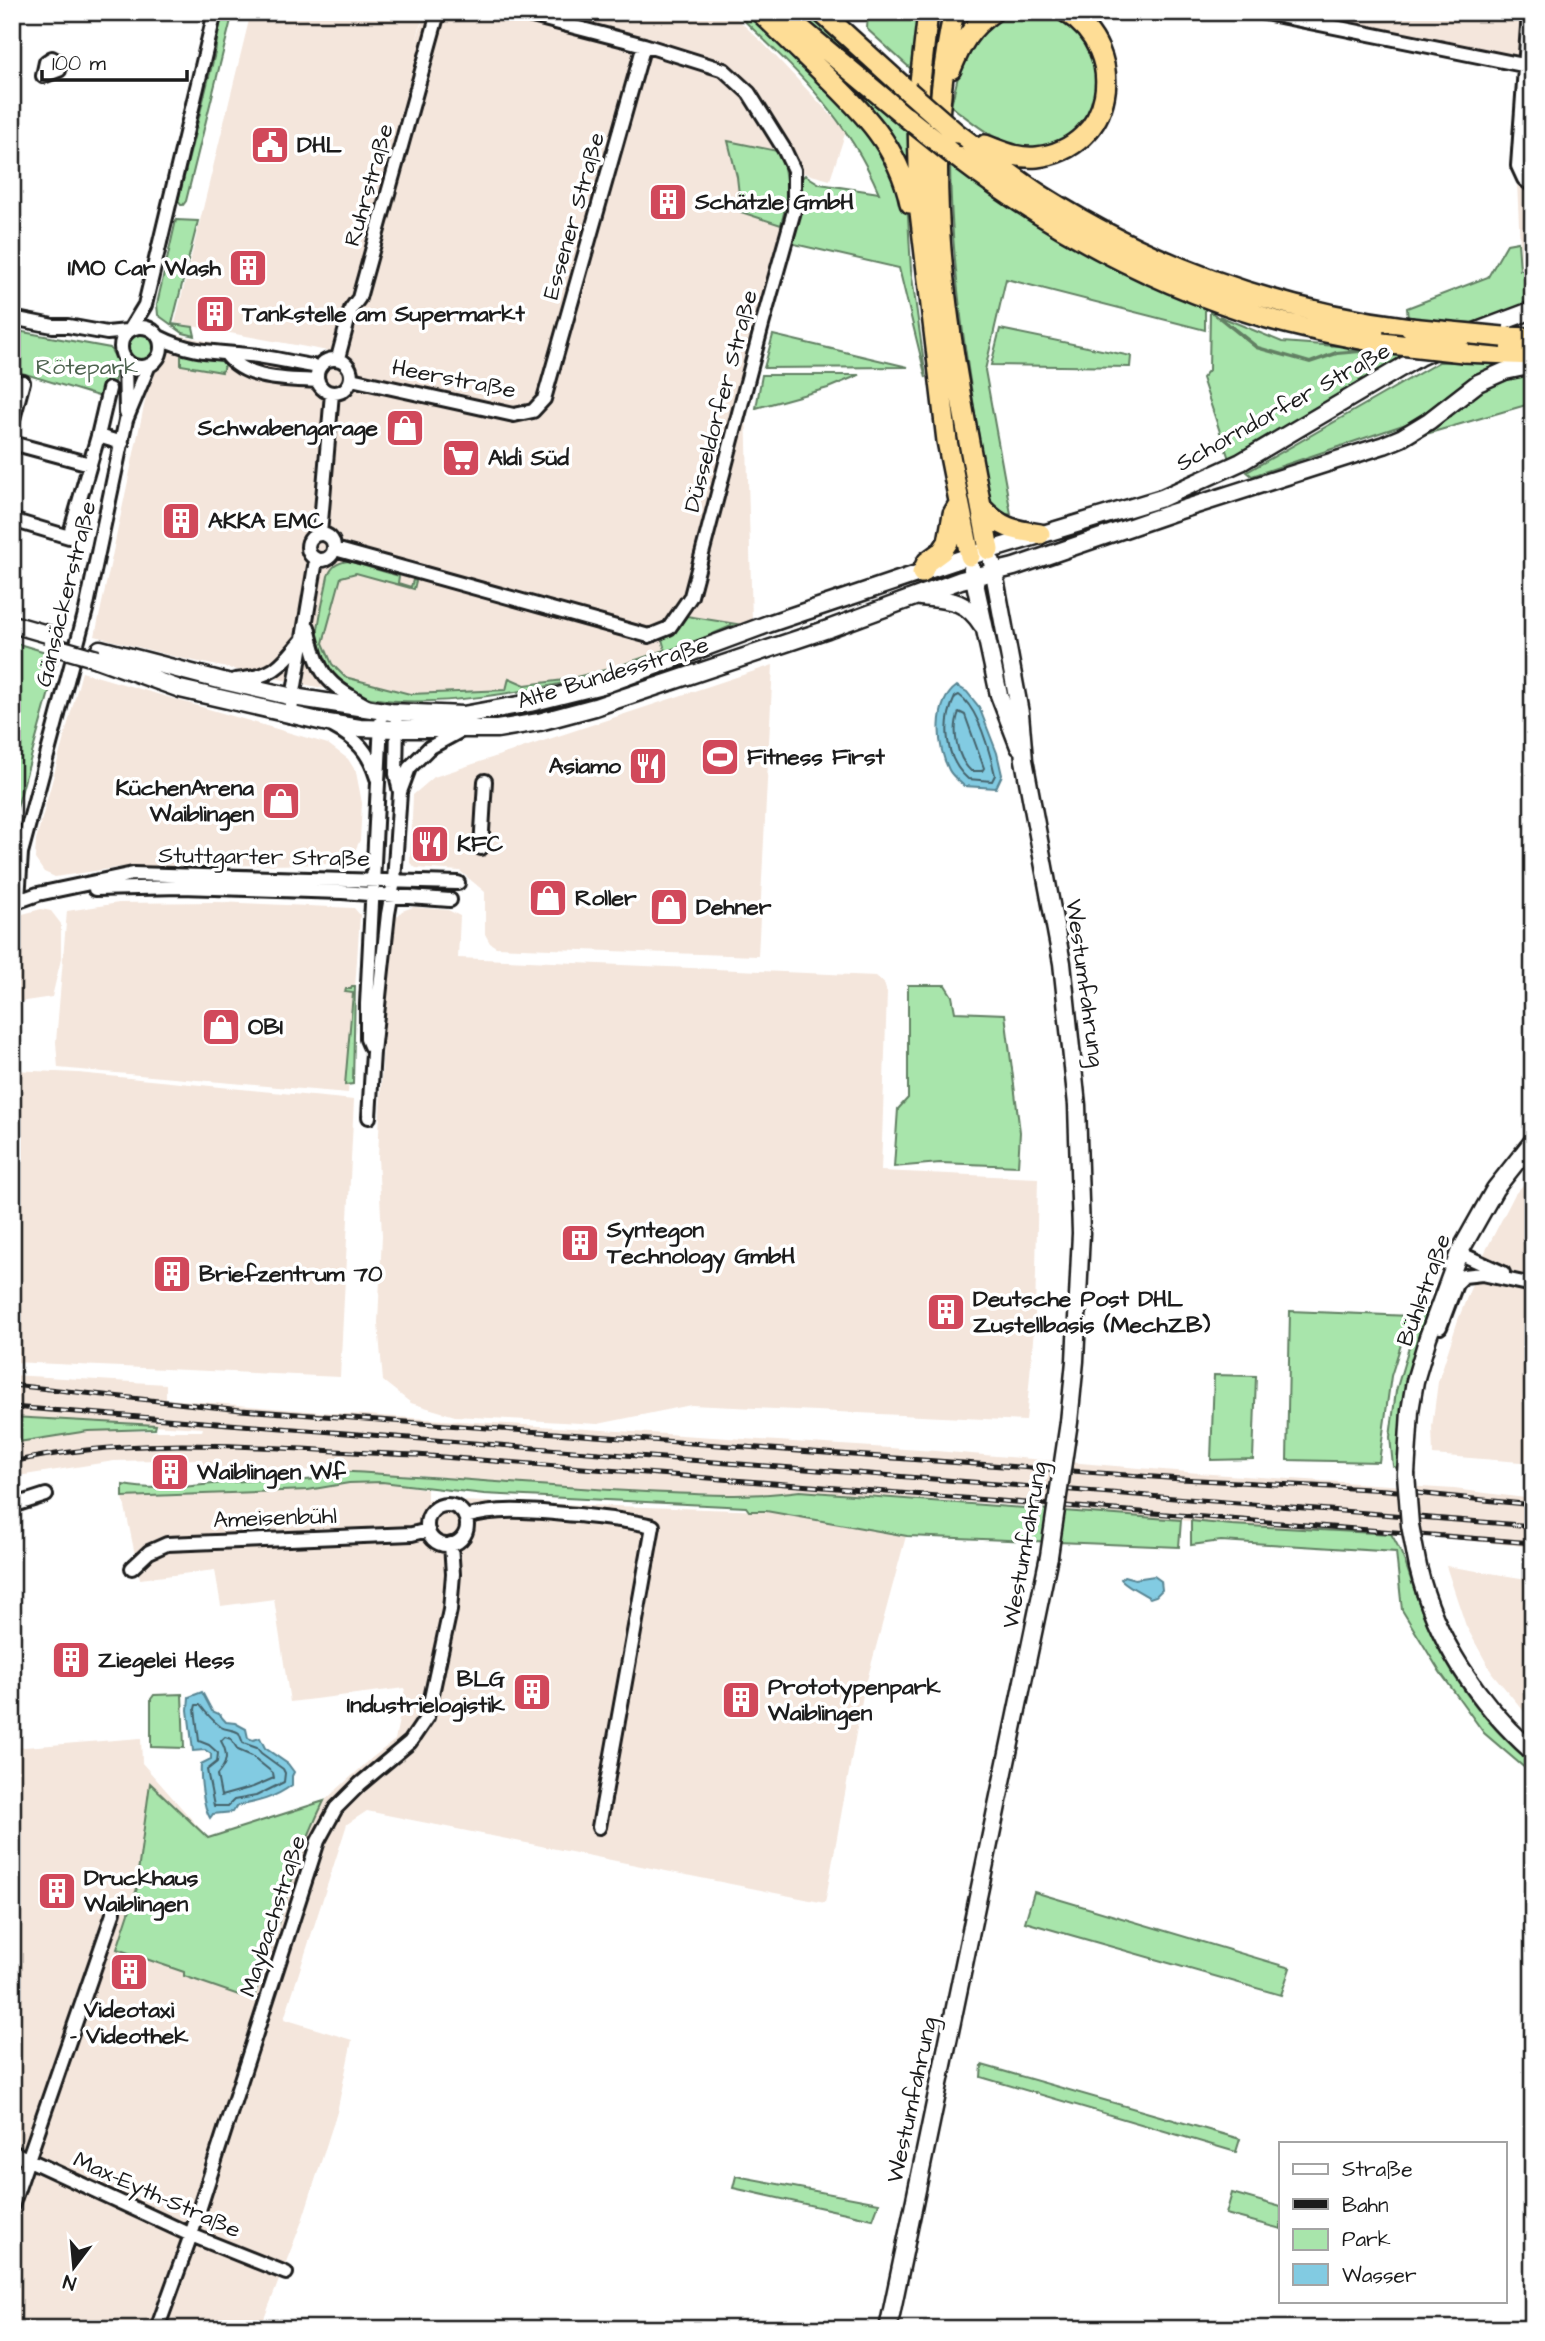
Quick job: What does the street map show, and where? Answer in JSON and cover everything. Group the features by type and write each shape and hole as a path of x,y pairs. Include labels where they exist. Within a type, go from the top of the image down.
{"highway":[{"path":"760,12 848,97 880,134 901,171 912,212 922,236"},
{"path":"781,12 906,117 959,143 1111,236 1170,264 1231,287 1294,306 1363,321 1410,328 1533,338"},
{"path":"821,12 908,91 959,143 982,177 1048,220 1145,272 1206,297 1269,318 1330,333 1463,352 1533,355"},
{"path":"928,12 919,82 918,118 917,161 922,236 947,441 970,556"},
{"path":"954,12 942,83 937,157 940,242 957,377 989,550"},
{"path":"942,83 966,37 979,22 993,12"},
{"path":"959,143 988,145 1008,155 1035,157 1063,150 1086,133 1103,103 1106,89 1105,65 1102,54 1088,30 1066,12"},
{"path":"922,573 927,562 942,551 948,541 953,514 959,503"},
{"path":"982,508 1007,528 1040,534"}],"main road":[{"name":"Schorndorfer Straße","path":"970,556 1128,510 1206,479 1269,446 1419,358 1486,326 1533,310"},
{"name":"Schorndorfer Straße","path":"974,578 1384,445 1429,421 1478,383 1505,371 1533,365"},
{"name":"Westumfahrung","path":"888,2329 1049,1556 1069,1422 1075,1361 1080,1260 1080,1178 1077,1105 1062,963 1024,760 1020,713 989,550"},
{"name":"Westumfahrung","path":"970,556 999,695 1024,760"},
{"name":"Alte Bundesstraße","path":"98,654 293,697 397,713 463,715 530,704 606,684 768,624 970,556"},
{"name":"Alte Bundesstraße","path":"98,654 180,689 290,716 389,729 497,729 539,722 595,707 828,629 914,596 974,578"},
{"path":"914,596 961,603 974,612 985,629"},
{"path":"12,624 53,641 98,654"},
{"path":"12,634 53,641"},
{"name":"Bühlstraße","path":"1533,1142 1495,1189 1459,1253 1415,1381 1406,1474 1410,1525 1418,1567 1423,1586 1453,1656 1497,1717 1533,1752"}],"street":[{"path":"123,356 121,341 145,304 215,12"},
{"name":"Düsseldorfer Straße","path":"335,549 649,636 669,628 691,596 794,211 794,170 785,149 749,93 724,70 644,45 517,12"},
{"path":"1260,12 1529,66"},
{"path":"1528,183 1518,166 1529,66 1530,12"},
{"name":"Ruhrstraße","path":"338,358 351,309 359,298 437,15"},
{"name":"Essener Straße","path":"544,399 644,45"},
{"path":"145,304 161,346 154,361"},
{"path":"12,318 107,333 142,326 177,347 250,355 319,367"},
{"path":"53,326 114,345 137,367 154,361 177,347"},
{"path":"226,354 249,373 317,381"},
{"name":"Gänsäckerstraße","path":"15,901 21,853 86,610 122,443 126,420 123,356"},
{"path":"338,358 351,369 351,379 346,388 332,393 323,389 317,381 319,367 327,359 338,358"},
{"name":"Gänsäckerstraße","path":"126,420 154,361"},
{"name":"Heerstraße","path":"351,379 514,415 533,411 544,399"},
{"path":"12,423 23,382"},
{"path":"12,520 69,537 109,389"},
{"path":"320,534 332,393"},
{"path":"98,436 122,443"},
{"path":"12,443 90,464"},
{"path":"320,534 329,537 335,549 331,557 316,560 310,556 307,543 311,537 320,534"},
{"path":"290,716 316,560"},
{"path":"307,622 321,672 339,691 376,709 389,729 400,792 394,881 373,1052 369,1117"},
{"path":"223,681 258,678 277,669 303,639"},
{"path":"373,1052 367,1040 367,1016 379,785 389,729 397,713"},
{"path":"328,723 353,737 372,761 379,785"},
{"path":"400,792 409,768 429,748 461,730"},
{"path":"481,848 485,781"},
{"path":"344,886 375,861"},
{"name":"Stuttgarter Straße","path":"15,901 133,874 344,886 374,895 450,900"},
{"name":"Stuttgarter Straße","path":"344,886 374,880 458,883"},
{"name":"Stuttgarter Straße","path":"344,886 364,899 373,913"},
{"path":"1459,1253 1530,1284"},
{"path":"1426,1345 1436,1336 1457,1284 1464,1276 1482,1274 1530,1284"},
{"path":"12,1506 46,1494"},
{"path":"454,1506 465,1517 467,1527 463,1536 451,1544 436,1541 428,1530 428,1518 439,1507 454,1506"},
{"path":"465,1517 488,1510 518,1509 632,1521 653,1526 599,1827"},
{"name":"Ameisenbühl","path":"132,1568 149,1552 167,1544 412,1534 428,1530"},
{"name":"Maybachstraße","path":"157,2329 191,2235 318,1841 326,1823 348,1794 410,1742 427,1717 450,1610 453,1574 451,1544"},
{"path":"12,2206 114,1911"},
{"name":"Max-Eyth-Straße","path":"12,2152 191,2235 286,2273"}],"shaded area":[{"path":"251,12 424,12 415,46 425,12 730,12 846,131 830,180 800,172 746,409 752,620 622,667 504,694 360,696 180,658 95,636 160,331 313,364 328,351 175,323"},
{"path":"1291,12 1533,12 1533,267 1521,268 1517,182 1522,59"},
{"path":"773,665 758,956 496,947 485,934 485,892 460,871 416,868 410,863 413,795 434,777"},
{"path":"82,672 328,744 348,759 356,772 362,803 360,840 353,855 337,864 122,867 55,877 44,872 35,859 36,840"},
{"path":"218,902 354,908 360,915 348,1093 58,1068 56,1042 67,911 119,903"},
{"name":"Syntegon Technology GmbH","path":"413,907 448,910 460,916 458,958 876,976 884,983 887,993 881,1171 1038,1178 1035,1317 1026,1421 691,1405 598,1424 455,1416 411,1403 383,1381 378,1323 382,1235 378,1157 383,1043 396,918 402,911"},
{"path":"41,909 51,911 61,924 61,959 52,997 12,1003 12,917"},
{"path":"12,1070 78,1073 354,1100 340,1377 12,1362"},
{"path":"1533,1174 1533,1463 1433,1455 1432,1427 1438,1382 1458,1320 1484,1254 1515,1194"},
{"path":"12,1375 166,1384 166,1399 333,1413 936,1451 1211,1474 1454,1489 1533,1499 1533,1547 1435,1537 1232,1525 1037,1507 800,1491 782,1496 680,1493 563,1488 419,1475 295,1470 204,1475 202,1459 114,1461 12,1477 12,1443 88,1431 202,1431 203,1428 12,1417"},
{"path":"382,1482 427,1489 427,1500 766,1511 906,1536 863,1695 825,1903 367,1811 347,1824 284,2019 352,2040 337,2112 302,2221 260,2329 12,2329 12,1748 141,1738 142,1763 209,1839 324,1801 395,1740 405,1688 290,1702 274,1599 221,1606 215,1570 140,1579 123,1497 308,1490 349,1483"},
{"path":"1446,1566 1533,1580 1533,1722 1492,1673 1466,1626"}],"green space":[{"path":"222,12 233,12 186,201 181,205 178,201 215,53"},
{"path":"735,12 752,12 877,140 900,183 908,216 911,270 926,378 899,268 790,243 801,179 805,175 820,184 879,193 866,165 835,117 778,53"},
{"path":"794,12 808,12 907,100 906,108"},
{"path":"868,12 922,12 911,69 867,29"},
{"path":"1006,12 1053,12 1067,18 1097,56 1098,94 1094,109 1072,134 1039,149 1008,144 951,106 968,43"},
{"path":"817,51 911,132 911,170 890,130"},
{"path":"728,141 782,152 788,196 781,225 741,212 737,177"},
{"path":"950,163 1205,307 1205,330 1006,279 985,370 1011,514 997,516 990,504 958,292"},
{"path":"176,220 198,221 172,324 193,327 195,336 183,333 158,315 157,304"},
{"path":"1518,242 1520,270 1533,269 1533,303 1476,323 1408,319 1407,308 1488,277 1507,244"},
{"path":"1210,311 1256,348 1310,363 1337,354 1372,351 1408,355 1229,459 1202,378 1209,370"},
{"path":"1219,316 1282,342 1360,350 1336,352 1310,362 1258,347"},
{"path":"1000,329 1131,356 1130,367 991,365"},
{"name":"Rötepark","path":"12,330 110,348 118,362 111,400 12,370"},
{"path":"141,331 152,336 157,347 152,358 141,363 130,358 125,347 130,336"},
{"path":"773,335 908,367 764,368"},
{"path":"181,353 219,359 225,362 222,372 181,365"},
{"path":"1439,362 1509,362 1464,382 1415,421 1252,476 1247,472"},
{"path":"1533,369 1533,403 1409,439 1483,385"},
{"path":"762,375 859,375 828,388 756,408"},
{"path":"348,561 399,576 398,583 411,587 413,580 416,581 414,589 356,573 341,577 323,643 332,664 345,677 410,694 506,690 509,678 525,685 564,680 613,668 665,650 662,639 679,628 687,616 736,624 647,661 580,679 483,697 390,701 354,694 331,679 319,652 318,629 328,576 335,566"},
{"path":"12,642 59,656 12,826 12,729 15,727 12,721"},
{"path":"908,985 945,985 952,996 955,1012 1005,1014 1020,1132 1018,1166 940,1163 894,1167 898,1109 908,1098"},
{"path":"355,986 353,1084 345,1085 353,993 345,992"},
{"path":"1422,1303 1428,1305 1410,1374 1401,1464 1398,1469 1393,1466 1390,1437 1396,1391"},
{"path":"1290,1311 1410,1316 1391,1376 1379,1462 1287,1460"},
{"path":"1214,1375 1256,1376 1253,1459 1211,1460"},
{"path":"12,1417 156,1425 155,1429 88,1431 12,1443"},
{"path":"333,1471 684,1494 742,1495 800,1491 1181,1520 1179,1547 907,1536 766,1511 749,1511 746,1507 484,1494 382,1482 349,1483 308,1490 123,1497 123,1485 156,1488 259,1480 308,1480 324,1477"},
{"path":"1191,1521 1391,1534 1443,1657 1483,1715 1533,1765 1533,1775 1484,1733 1440,1672 1402,1610 1396,1552 1221,1541 1191,1545"},
{"path":"182,1694 184,1748 151,1747 151,1699 154,1695"},
{"path":"150,1783 208,1838 324,1801 294,1874 253,2000 117,1949 141,1876 138,1872"},
{"path":"1034,1892 1290,1968 1281,1995 1025,1922"},
{"path":"982,2065 1240,2139 1236,2152 981,2077"},
{"path":"736,2176 879,2203 873,2219 733,2188"},
{"path":"1232,2193 1279,2206 1279,2228 1226,2214"}],"water":[{"path":"957,686 967,692 979,707 997,753 1002,775 996,788 964,786 950,772 945,760 940,737 941,714 949,694"},
{"path":"1124,1576 1135,1579 1154,1576 1161,1581 1162,1590 1150,1598 1123,1581 1121,1579"},
{"path":"202,1692 212,1711 226,1722 246,1729 248,1738 260,1738 265,1748 288,1764 294,1772 292,1785 259,1801 237,1806 233,1812 213,1814 210,1818 204,1799 201,1764 211,1759 211,1754 205,1750 193,1751 188,1710 189,1697"}],"railway":[{"path":"12,1385 241,1410 1181,1479 1387,1490 1533,1505"},
{"path":"12,1407 1533,1526"},
{"path":"12,1462 62,1453 163,1445 417,1455 1533,1543"}],"place":[{"name":"DHL","path":"270,145"},
{"name":"Schätzle GmbH","path":"668,202"},
{"name":"IMO Car Wash","path":"248,268"},
{"name":"Tankstelle am Supermarkt","path":"215,314"},
{"name":"Schwabengarage","path":"405,428"},
{"name":"Aldi Süd","path":"461,458"},
{"name":"AKKA EMC","path":"181,521"},
{"name":"Fitness First","path":"720,757"},
{"name":"Asiamo","path":"648,766"},
{"name":"KüchenArena Waiblingen","path":"281,801"},
{"name":"KFC","path":"430,844"},
{"name":"Roller","path":"548,898"},
{"name":"Dehner","path":"669,907"},
{"name":"OBI","path":"221,1027"},
{"name":"Syntegon Technology GmbH","path":"580,1243"},
{"name":"Briefzentrum 70","path":"172,1274"},
{"name":"Deutsche Post DHL Zustellbasis (MechZB)","path":"946,1312"},
{"name":"Waiblingen Wf","path":"170,1472"},
{"name":"Ziegelei Hess","path":"71,1660"},
{"name":"BLG Industrielogistik","path":"532,1692"},
{"name":"Prototypenpark Waiblingen","path":"741,1700"},
{"name":"Druckhaus Waiblingen","path":"57,1891"},
{"name":"Videotaxi - Videothek","path":"129,1972"}]}
